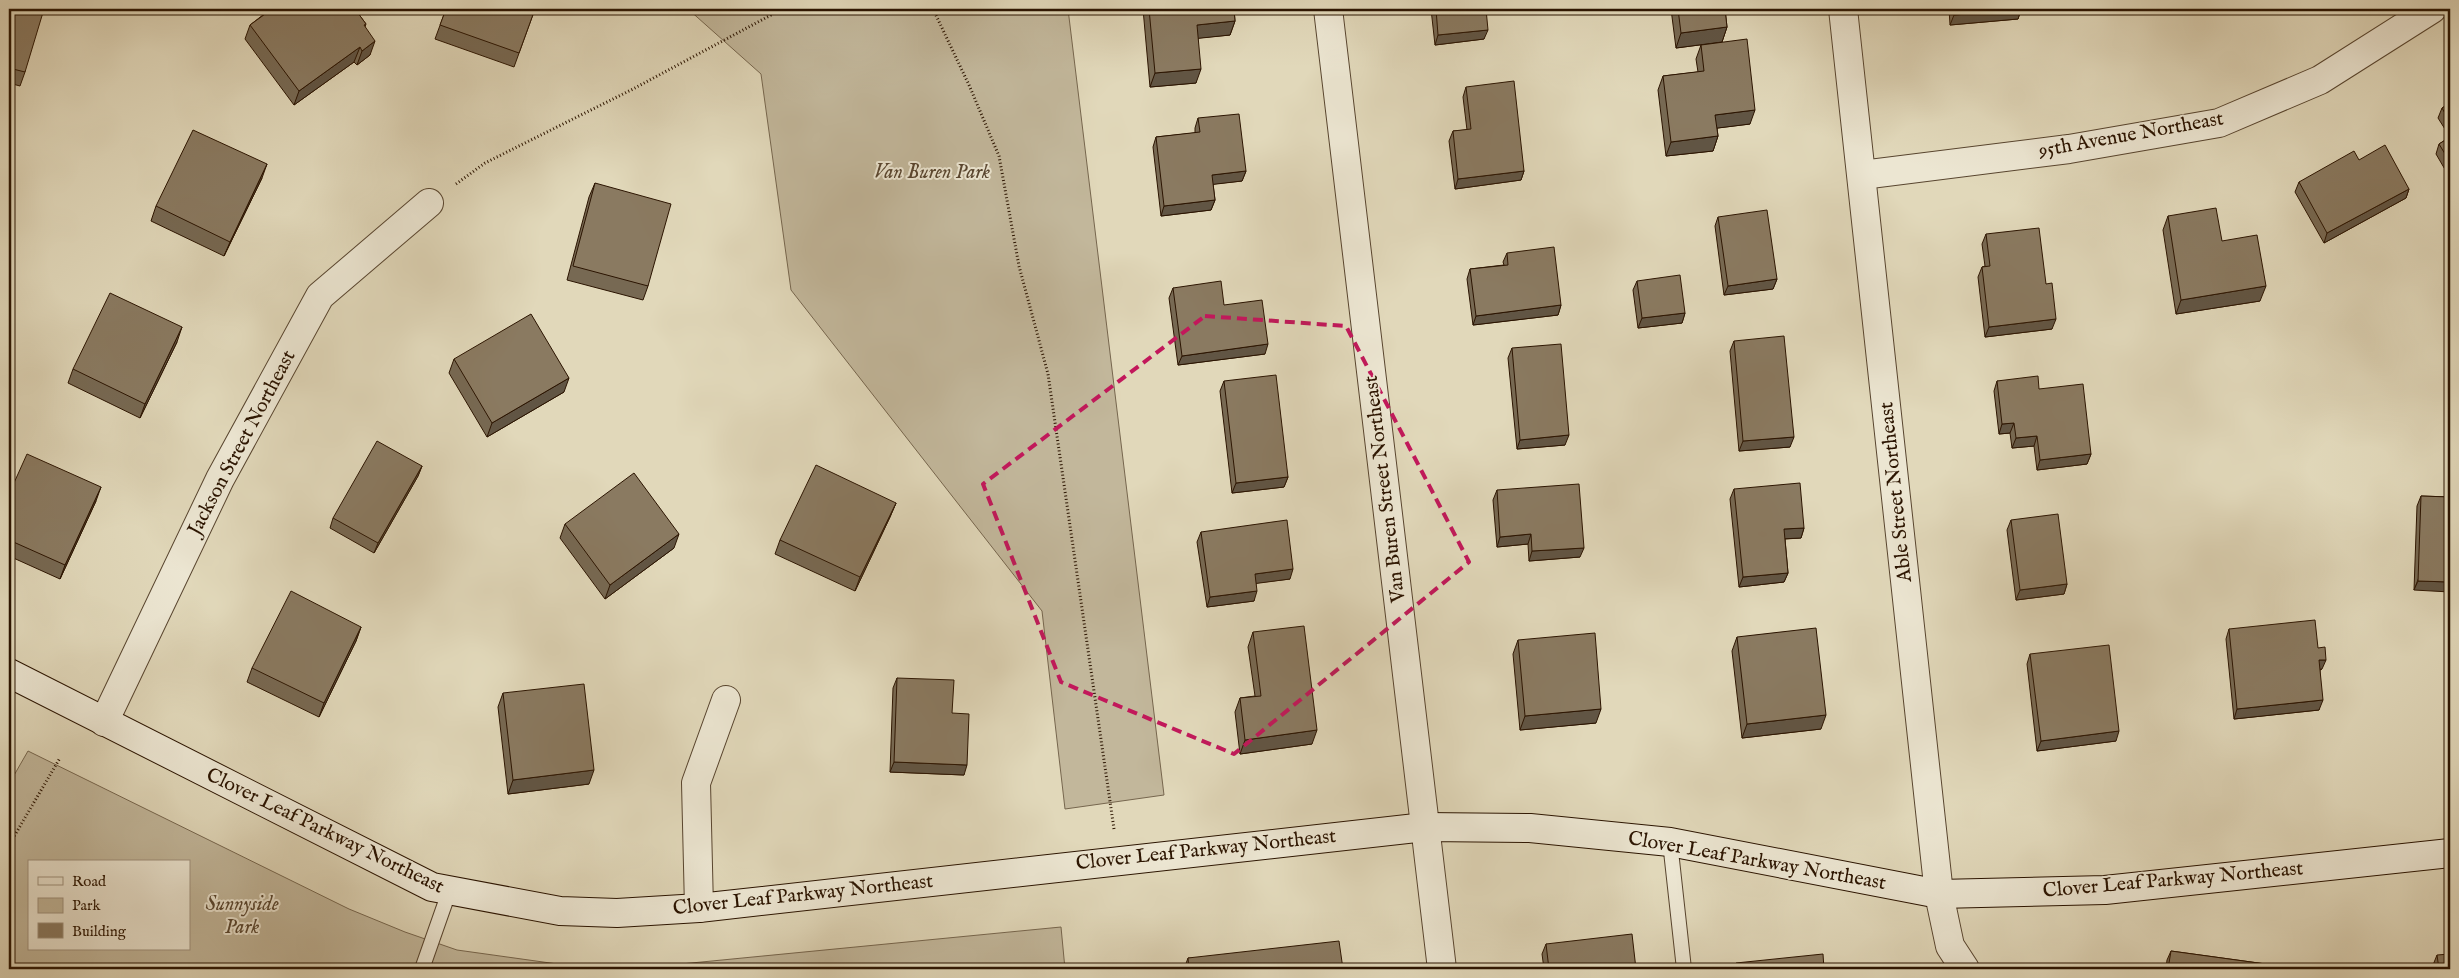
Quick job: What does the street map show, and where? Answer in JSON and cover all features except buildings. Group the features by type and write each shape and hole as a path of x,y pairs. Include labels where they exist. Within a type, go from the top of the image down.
{"street":[{"name":"Van Buren Street Northeast","path":"1328,9 1442,969"},
{"name":"Able Street Northeast","path":"1843,9 1938,894 1950,946 1965,969"},
{"name":"95th Avenue Northeast","path":"1862,175 2069,149 2219,123 2320,80 2432,9"},
{"name":"Jackson Street Northeast","path":"104,722 220,479 320,296 429,203"},
{"name":"Clover Leaf Parkway Northeast","path":"9,673 432,887 449,892 560,911 617,913 699,908 1119,859 1425,826 1530,828 1670,842 1938,894 2105,890 2450,853"},
{"path":"699,908 696,783 726,700"}],"lane":[{"path":"1670,842 1684,969"},
{"path":"422,969 449,892"}],"path":[{"path":"429,203 485,163 633,89 771,15 777,9"},
{"path":"933,9 969,85 998,156 1019,266 1048,374 1119,859"},
{"path":"9,845 60,758"}],"highlighted area":[{"path":"1205,316 1346,326 1469,562 1234,754 1061,682 983,484"}],"green space":[{"name":"Van Buren Park","path":"688,9 1068,9 1164,795 1065,809 1042,611 791,290 761,74"},
{"name":"Sunnyside Park","path":"28,751 349,909 405,932 457,950 586,968 640,968 1061,927 1065,969 9,969 9,784"}]}
